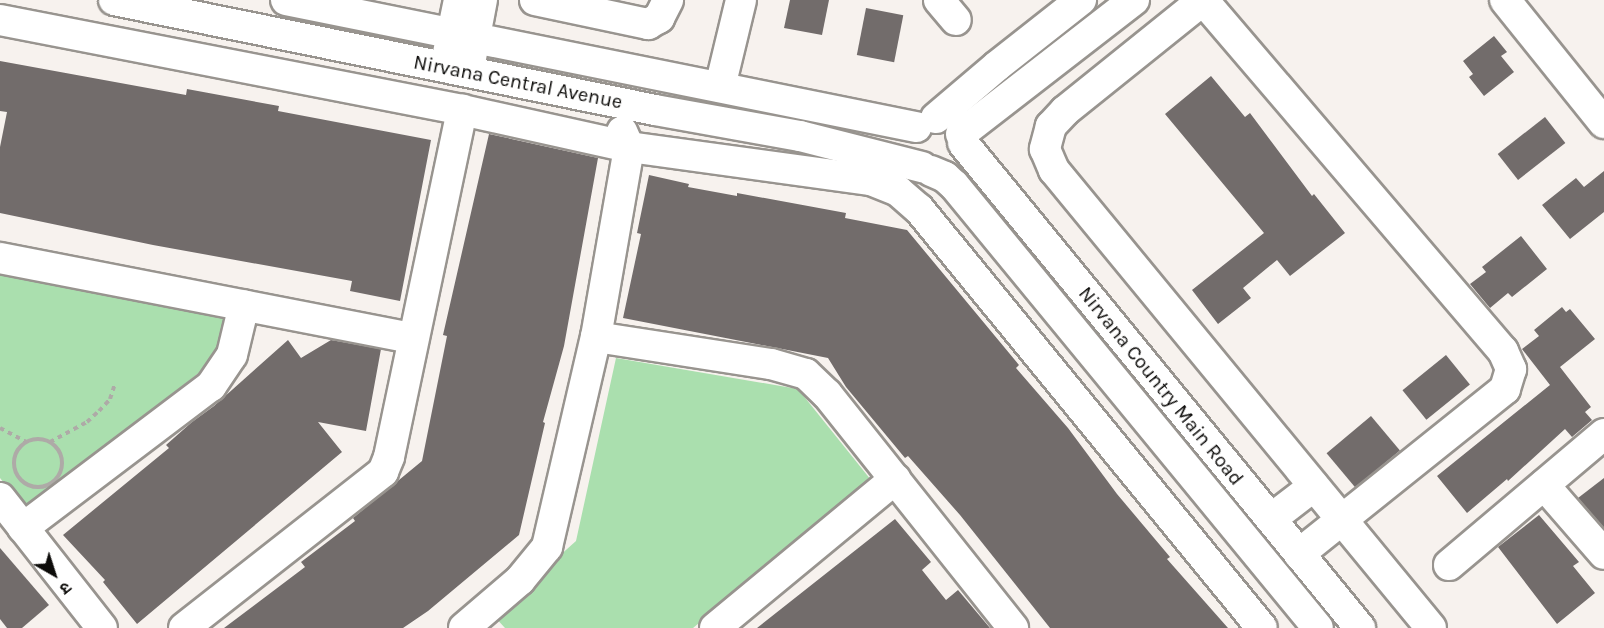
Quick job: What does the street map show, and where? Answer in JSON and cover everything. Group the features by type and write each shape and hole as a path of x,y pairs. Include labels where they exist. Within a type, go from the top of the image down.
{"street":[{"name":"Nirvana Central Avenue","path":"114,0 640,107 800,136 926,169"},
{"name":"Nirvana Central Avenue","path":"286,0 720,87 926,123"},
{"path":"459,0 464,36"},
{"path":"457,70 464,36 482,0"},
{"path":"535,0 648,24 659,18 666,9 668,0"},
{"path":"720,87 741,0"},
{"path":"1081,0 926,123 910,143 911,151 926,169 949,168 957,161 962,139 1134,0"},
{"path":"1299,554 1342,518 1504,389 1511,369 1503,351 1203,0 1065,111 1051,126 1045,149 1054,170 1342,518 1431,628"},
{"path":"1518,5 1604,123"},
{"path":"0,20 462,110 629,147 871,180 898,190 919,209 1262,628"},
{"path":"629,147 646,140 640,107"},
{"path":"184,628 383,472 389,457 462,110"},
{"path":"926,123 948,121 962,139"},
{"name":"Nirvana Country Main Road","path":"962,139 1360,628"},
{"path":"475,624 520,580 546,547 596,337 629,147"},
{"name":"Nirvana Country Main Road","path":"926,169 945,177 954,185 1318,628"},
{"path":"0,258 413,338"},
{"path":"23,528 211,386 232,355 244,305"},
{"path":"596,337 771,364 806,374 827,394 1013,628"},
{"path":"1449,565 1604,434"},
{"path":"715,628 895,479"},
{"path":"1544,485 1604,554"},
{"path":"1271,519 1314,486"},
{"path":"0,498 102,628"}],"path":[{"path":"50,442 87,422 110,399 115,384"},
{"path":"0,428 27,442 43,440 50,442 60,453 62,469 54,482 39,488 24,483 14,470 16,454 27,442"}],"green space":[{"path":"0,264 231,311 225,352 26,511 0,478"},
{"path":"616,358 798,389 871,480 693,628 505,628 493,615 576,541"}],"building":[{"path":"790,0 829,0 822,35 784,28"},
{"path":"866,8 903,15 894,62 857,55"},
{"path":"1494,36 1507,52 1501,56 1514,72 1484,96 1469,77 1473,74 1463,61"},
{"path":"0,61 186,95 187,89 279,106 278,111 431,140 400,301 350,291 352,281 153,245 0,213 0,147 7,112 0,111"},
{"path":"1211,76 1245,117 1250,113 1312,196 1314,194 1345,233 1290,276 1277,260 1243,288 1251,298 1218,324 1192,290 1264,233 1165,114"},
{"path":"1545,117 1565,143 1518,180 1498,154"},
{"path":"489,134 598,158 564,346 543,422 545,423 519,535 428,611 403,628 224,628 305,567 301,562 355,521 353,518 422,461 447,336 443,335"},
{"path":"1604,171 1604,212 1570,239 1542,205 1576,178 1584,187"},
{"path":"649,175 689,184 688,187 737,196 737,193 846,213 845,218 907,230 1019,365 1016,368 1068,428 1117,494 1170,557 1167,559 1228,628 1050,628 960,515 908,456 905,458 846,387 828,358 623,318 641,234 637,233"},
{"path":"1521,236 1547,269 1512,297 1508,293 1490,308 1470,284 1486,272 1482,267"},
{"path":"1562,307 1566,312 1570,309 1595,339 1560,367 1591,407 1585,412 1592,420 1572,437 1565,429 1508,481 1507,479 1467,513 1437,476 1550,385 1522,349 1539,336 1534,330"},
{"path":"288,340 301,358 331,340 381,349 366,431 318,422 342,452 137,624 103,582 105,580 63,535 169,448 166,445"},
{"path":"1446,355 1470,385 1426,420 1402,390"},
{"path":"1371,416 1400,450 1355,488 1327,453"},
{"path":"1604,478 1604,528 1578,498"},
{"path":"1539,515 1579,562 1573,566 1595,593 1557,624 1498,547"},
{"path":"895,519 931,562 922,570 946,600 958,590 990,628 757,628"},
{"path":"0,548 49,605 22,628 7,628 0,619"}]}
